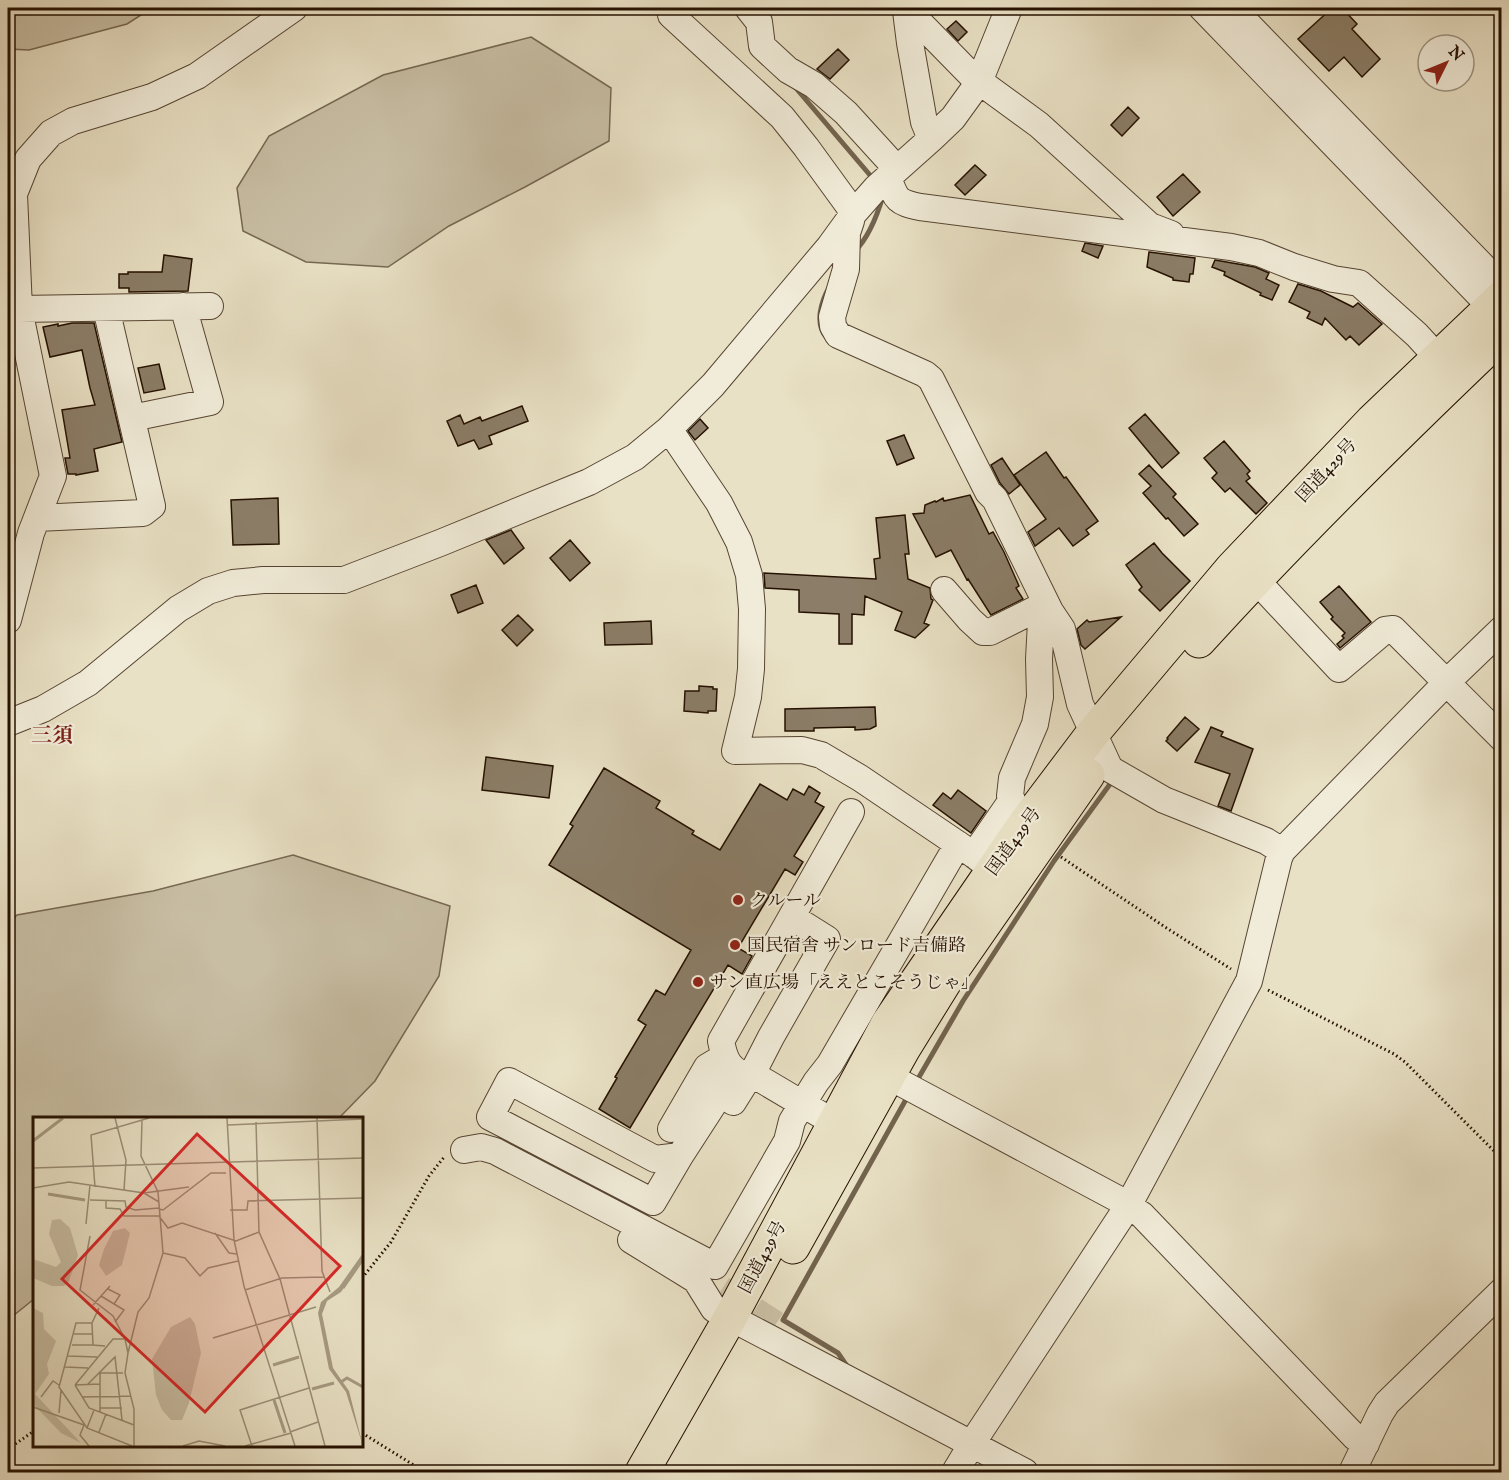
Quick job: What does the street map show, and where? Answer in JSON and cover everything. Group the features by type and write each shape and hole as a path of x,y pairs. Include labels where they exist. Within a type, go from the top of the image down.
{"highway":[{"name":"国道429号","path":"1256,567 1372,421 1438,358 1499,308"},
{"name":"国道429号","path":"642,1473 740,1301 845,1129 888,1023 984,863 1035,831 1225,577 1256,567 1398,434 1499,308"},
{"name":"国道429号","path":"667,1473 740,1301 845,1129 904,1085 904,1048 951,972 984,863"}],"street":[{"path":"8,620 25,553 53,476 18,358 20,309 15,194 28,159 51,133 73,121 152,97 197,76 294,8"},
{"path":"675,8 671,15 782,117 854,213"},
{"path":"748,8 759,22 762,46 788,70 814,85 846,113 894,195 904,204 1198,242 1259,253 1333,279 1359,283 1417,334 1438,358"},
{"path":"8,723 43,709 88,683 178,609 208,591 233,583 263,580 344,580 589,482 634,457 669,429 713,385 830,246 854,213 886,179 953,118 979,82 1009,8"},
{"path":"1202,8 1499,308"},
{"path":"1232,8 1499,308"},
{"path":"905,9 924,122 931,139"},
{"path":"905,9 979,82 1039,125 1150,226 1198,242"},
{"path":"854,213 847,233 846,269 831,317 833,326 838,335 925,374 931,379 988,492 995,499 1048,607 1062,629 1080,704 1110,769 1164,800 1266,841 1282,851"},
{"path":"132,418 210,402 183,306"},
{"path":"20,309 210,306"},
{"path":"37,518 143,513 152,506 106,308"},
{"path":"669,429 719,503 739,542 749,575 752,609 752,669 735,752 802,750 821,755 860,778 984,863 816,1082 792,1121 740,1301"},
{"path":"1256,567 1339,669 1385,630 1393,629 1502,738"},
{"path":"944,590 983,632 990,632 1048,607"},
{"path":"1035,831 1010,796 1012,778 1035,724 1040,697 1041,622 1048,607"},
{"path":"955,1473 1128,1206 1249,981 1282,851 1502,629"},
{"path":"740,1070 721,1041 851,812"},
{"path":"680,1156 655,1159 509,1081 490,1117 653,1202 680,1156 740,1070 771,1037 827,939 792,917"},
{"path":"671,1129 707,1067 740,1070 845,1129"},
{"path":"649,1240 740,1070"},
{"path":"904,1085 1108,1193 1142,1215 1355,1437 1366,1444"},
{"path":"459,1147 649,1240 740,1301 838,1374 973,1442 1025,1473"},
{"path":"649,1240 696,1280 714,1309 740,1301"},
{"path":"1352,1473 1387,1403 1502,1291"}],"path":[{"path":"1035,831 1165,927 1249,981 1394,1054 1405,1062 1502,1159"},
{"path":"363,1277 391,1242 429,1176 459,1147"},
{"path":"8,1449 33,1432"},
{"path":"363,1434 424,1473"}],"shaded area":[{"path":"8,8 152,8 127,24 29,50 8,49"},
{"path":"531,37 611,88 609,141 449,226 388,267 306,262 243,231 237,188 269,136 383,75"},
{"path":"293,855 450,906 439,976 375,1081 340,1117 33,1117 33,1300 8,1320 8,924 17,915 153,891"}],"building":[{"path":"1332,8 1342,8 1357,24 1352,29 1380,59 1362,77 1344,57 1329,71 1298,39"},
{"path":"956,21 967,32 958,41 947,29"},
{"path":"838,49 849,60 830,79 817,69"},
{"path":"1128,107 1139,118 1122,136 1111,125"},
{"path":"975,165 986,175 965,195 955,185"},
{"path":"1183,174 1200,192 1173,216 1157,197"},
{"path":"1085,243 1103,246 1098,258 1082,251"},
{"path":"1149,252 1195,258 1193,274 1190,274 1189,282 1173,280 1147,267"},
{"path":"164,255 192,259 188,291 129,292 129,288 119,288 119,274 162,272"},
{"path":"1215,260 1255,267 1269,273 1266,279 1279,285 1272,300 1224,275 1225,272 1212,267"},
{"path":"1298,284 1321,291 1353,307 1358,303 1382,324 1359,345 1350,336 1346,340 1325,318 1322,325 1307,318 1310,312 1289,302"},
{"path":"94,323 122,442 94,449 98,471 76,475 68,474 65,458 70,458 62,410 95,405 82,350 50,357 43,327"},
{"path":"159,364 165,389 144,393 138,368"},
{"path":"522,406 528,421 489,436 492,444 479,449 474,440 458,446 447,421 460,415 464,424 480,417 482,421"},
{"path":"1145,414 1179,453 1162,468 1129,428"},
{"path":"700,419 708,428 695,440 688,431"},
{"path":"904,435 914,458 897,465 887,441"},
{"path":"1224,441 1250,471 1247,474 1250,478 1246,481 1267,503 1256,514 1230,488 1225,492 1212,478 1217,473 1204,458"},
{"path":"1046,452 1098,521 1086,530 1089,534 1073,546 1059,528 1035,546 1028,532 1046,519 1014,475"},
{"path":"1002,458 1020,485 1009,494 1000,483 991,465"},
{"path":"1149,465 1176,494 1173,497 1198,524 1184,536 1143,493 1151,486 1139,474"},
{"path":"970,495 989,534 993,532 1004,552 1019,586 1016,588 1023,599 991,615 967,580 951,550 936,557 913,514 924,513 925,505 943,498 944,501"},
{"path":"278,498 279,544 233,545 231,500"},
{"path":"905,515 909,554 905,554 908,579 930,588 933,600 924,623 929,625 915,638 895,630 902,612 865,596 864,615 852,614 852,644 839,644 839,614 799,612 799,590 765,588 764,573 876,579 874,559 880,558 876,518"},
{"path":"511,530 524,548 504,564 486,540"},
{"path":"570,540 590,563 570,581 550,558"},
{"path":"1154,543 1190,581 1160,611 1139,590 1142,587 1126,565"},
{"path":"476,585 483,603 458,613 451,595"},
{"path":"1339,586 1371,622 1340,648 1337,644 1344,638 1342,636 1345,633 1331,619 1333,617 1320,602"},
{"path":"518,615 533,630 517,646 502,630"},
{"path":"1121,617 1085,649 1081,645 1077,629 1087,620 1089,622"},
{"path":"651,621 652,644 605,645 604,623"},
{"path":"699,686 717,689 716,711 708,711 708,713 684,711 685,691 699,691"},
{"path":"875,707 876,726 870,729 855,730 855,727 785,731 785,709"},
{"path":"1185,717 1199,729 1177,751 1166,741"},
{"path":"1211,727 1223,732 1221,736 1253,749 1231,811 1218,806 1230,774 1195,762"},
{"path":"486,757 553,766 549,798 482,790"},
{"path":"604,768 660,801 656,808 694,831 692,834 720,850 760,784 787,800 793,789 804,795 809,786 820,793 815,802 824,807 794,856 803,862 795,875 785,869 738,948 752,956 742,974 728,965 630,1128 599,1109 646,1025 638,1020 656,990 665,995 691,950 549,865 573,826 570,824"},
{"path":"958,790 986,811 971,833 933,805 943,793 951,799"}],"waterway":[{"path":"795,87 875,181"},
{"path":"855,251 872,226 883,196"},
{"path":"827,338 821,326 820,312 830,286"},
{"path":"915,1084 963,1001 1054,861 1113,780"},
{"path":"849,1369 838,1353 783,1320 909,1094"}],"tunnel":[{"path":"722,1289 776,1324"}],"place":[{"name":"クルール","path":"738,900"},
{"name":"国民宿舎 サンロード吉備路","path":"735,945"},
{"name":"サン直広場「ええとこそうじゃ」","path":"698,982"}],"district":[{"name":"三須","path":"52,735"}]}
